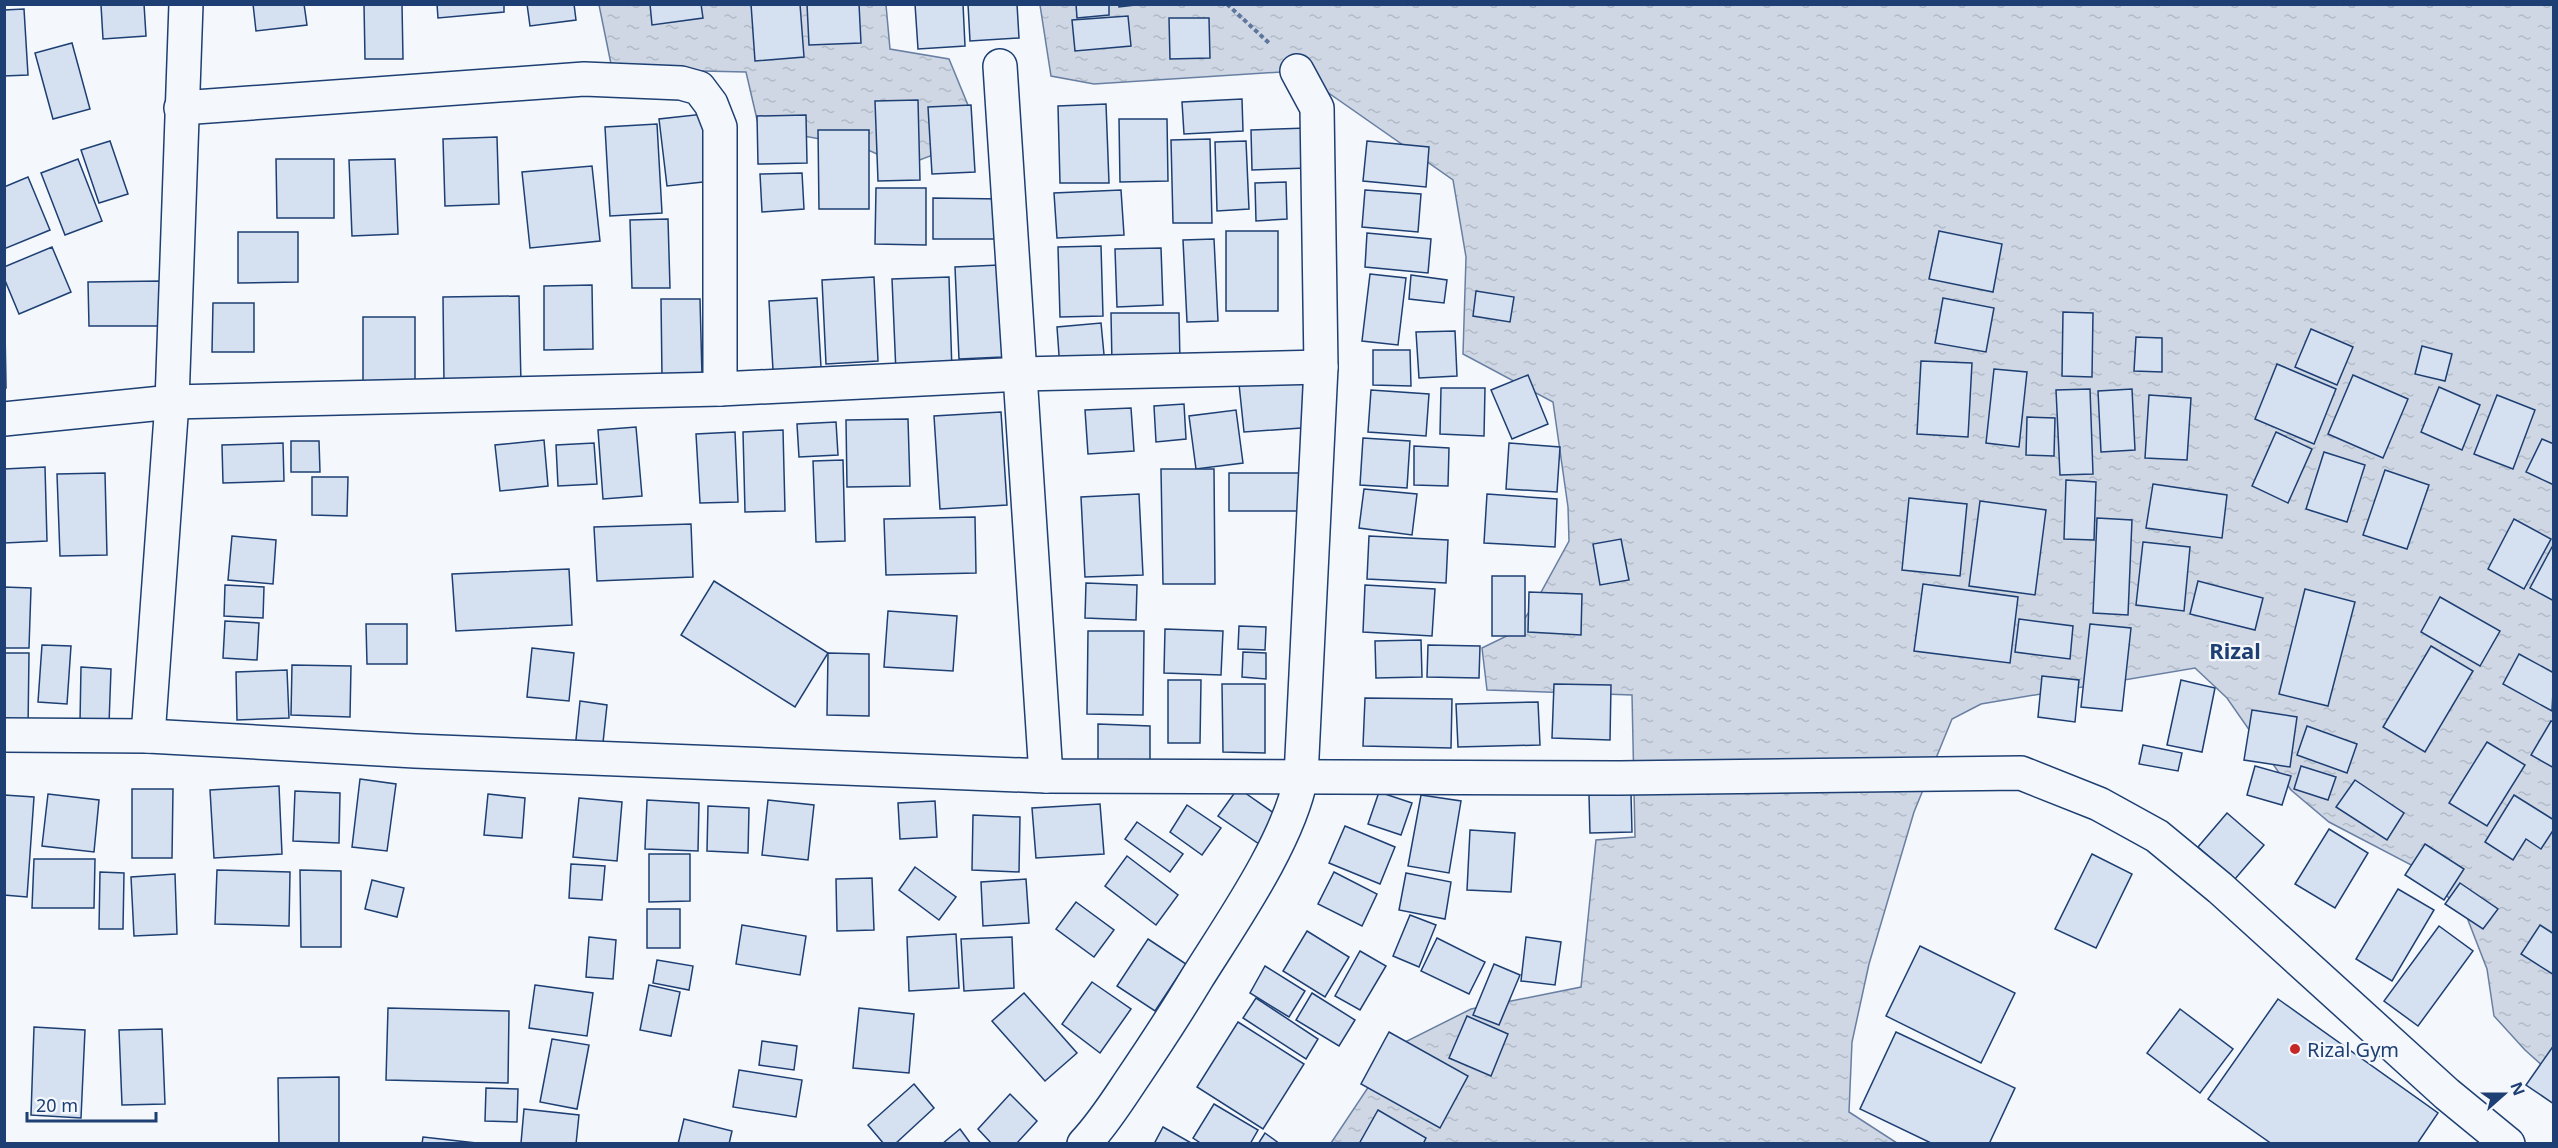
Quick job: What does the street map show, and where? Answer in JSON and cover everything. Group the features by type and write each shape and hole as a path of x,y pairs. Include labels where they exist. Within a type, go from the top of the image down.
{"street":[{"path":"148,736 172,402 186,4"},
{"path":"1000,66 1046,776"},
{"path":"1084,1143 1098,1129 1166,1029 1247,895 1290,815 1301,777 1321,367 1317,108 1297,71"},
{"path":"181,108 585,79 681,83 699,88 711,104 720,127 720,389"},
{"path":"4,419 172,402 720,389 1021,374 1321,367"},
{"path":"4,735 148,736 415,751 1046,776 1619,778 2021,773 2099,804 2157,837 2220,888 2447,1094 2508,1143"}],"path":[{"path":"1227,4 1297,71"}],"water":[{"path":"599,5 886,5 890,49 949,59 970,110 946,150 904,166 859,146 759,128 746,72 612,69"},
{"path":"1040,5 2553,5 2553,1075 2525,1050 2494,1016 2487,969 2466,915 2421,870 2329,822 2291,790 2227,698 2195,668 1981,704 1952,719 1914,812 1869,964 1852,1042 1849,1112 1897,1143 1331,1143 1395,1047 1471,1009 1581,987 1596,840 1635,837 1632,695 1487,690 1482,648 1515,632 1534,605 1569,541 1568,507 1553,402 1463,354 1466,257 1453,180 1297,71 1094,84 1051,76"}],"building":[{"path":"144,4 146,36 103,39 101,5"},
{"path":"253,4 304,4 307,25 256,31"},
{"path":"364,4 402,4 403,59 365,59"},
{"path":"437,4 504,4 504,12 438,18"},
{"path":"527,4 574,4 576,20 530,26"},
{"path":"650,4 701,4 703,18 652,25"},
{"path":"751,4 800,4 804,57 755,61"},
{"path":"807,4 859,4 861,43 809,45"},
{"path":"915,4 963,4 965,46 918,49"},
{"path":"968,4 1017,4 1019,38 970,41"},
{"path":"1076,4 1109,4 1109,15 1077,18"},
{"path":"1119,4 1144,4 1119,7"},
{"path":"24,9 28,75 4,76 4,10"},
{"path":"1128,16 1131,46 1075,51 1072,20"},
{"path":"1169,18 1209,18 1210,58 1170,59"},
{"path":"72,43 90,109 53,119 35,53"},
{"path":"1242,99 1243,131 1184,134 1182,102"},
{"path":"918,100 920,180 878,181 875,101"},
{"path":"1106,104 1109,183 1060,183 1058,106"},
{"path":"971,105 975,172 932,174 928,107"},
{"path":"704,114 712,181 667,186 659,119"},
{"path":"806,115 807,163 758,164 757,116"},
{"path":"1119,119 1167,119 1168,181 1120,182"},
{"path":"657,124 662,213 610,216 605,127"},
{"path":"1307,128 1308,168 1252,170 1251,130"},
{"path":"818,130 869,130 869,209 819,209"},
{"path":"497,137 499,204 445,206 443,139"},
{"path":"1210,139 1212,223 1173,223 1171,140"},
{"path":"110,141 128,194 99,203 81,150"},
{"path":"1246,141 1249,209 1217,211 1215,142"},
{"path":"1367,141 1429,147 1426,187 1363,181"},
{"path":"78,159 102,221 65,235 41,173"},
{"path":"276,159 334,159 334,218 277,218"},
{"path":"395,159 398,234 352,236 349,160"},
{"path":"592,166 600,241 530,248 522,172"},
{"path":"802,173 804,209 762,212 760,174"},
{"path":"28,177 50,230 4,249 4,187"},
{"path":"1286,182 1287,219 1256,221 1255,183"},
{"path":"876,188 926,188 926,245 875,244"},
{"path":"1121,190 1124,235 1057,238 1054,193"},
{"path":"1365,190 1421,194 1418,232 1362,227"},
{"path":"933,198 1001,199 1000,239 933,239"},
{"path":"668,219 670,288 632,288 630,220"},
{"path":"1226,231 1278,231 1278,311 1226,311"},
{"path":"1939,231 2002,244 1993,292 1929,279"},
{"path":"238,232 298,232 298,282 238,283"},
{"path":"1367,233 1431,239 1428,273 1365,267"},
{"path":"1214,239 1218,321 1187,322 1183,240"},
{"path":"1101,246 1103,316 1060,317 1058,247"},
{"path":"52,247 71,292 19,314 4,278 4,267"},
{"path":"1161,248 1163,305 1117,307 1115,249"},
{"path":"999,265 1003,357 959,359 955,267"},
{"path":"1370,274 1406,278 1398,345 1362,341"},
{"path":"1411,275 1447,280 1444,303 1409,299"},
{"path":"874,277 878,361 826,364 822,280"},
{"path":"949,277 952,372 896,373 892,279"},
{"path":"161,281 161,326 89,326 88,282"},
{"path":"592,285 593,349 544,350 544,286"},
{"path":"1476,291 1514,297 1510,322 1473,316"},
{"path":"519,296 521,384 444,384 443,297"},
{"path":"817,298 821,367 773,370 769,301"},
{"path":"1943,298 1994,308 1986,352 1935,343"},
{"path":"661,299 700,299 702,376 662,377"},
{"path":"213,303 254,303 254,352 212,352"},
{"path":"2063,312 2093,313 2092,377 2062,376"},
{"path":"1111,313 1179,313 1180,363 1112,364"},
{"path":"363,317 415,317 415,385 363,385"},
{"path":"1101,323 1105,365 1060,369 1057,327"},
{"path":"5,329 6,388 4,388"},
{"path":"2311,329 2353,347 2337,385 2295,367"},
{"path":"1455,331 1457,376 1419,378 1416,332"},
{"path":"2136,337 2162,338 2162,372 2134,371"},
{"path":"2422,346 2452,354 2445,381 2415,374"},
{"path":"1373,350 1410,350 1411,386 1373,385"},
{"path":"1921,361 1972,363 1968,437 1917,434"},
{"path":"2277,364 2336,389 2314,444 2255,419"},
{"path":"1994,369 2027,372 2019,447 1986,443"},
{"path":"1528,375 1548,424 1512,439 1491,390"},
{"path":"2353,375 2408,399 2383,458 2328,434"},
{"path":"1311,378 1315,427 1244,432 1239,384"},
{"path":"2439,387 2480,405 2462,450 2421,432"},
{"path":"1441,388 1485,388 1484,436 1440,434"},
{"path":"2090,389 2093,474 2060,475 2056,390"},
{"path":"2132,389 2135,450 2101,452 2098,391"},
{"path":"1371,390 1429,394 1426,436 1368,432"},
{"path":"2149,395 2191,398 2187,460 2145,458"},
{"path":"2497,395 2535,410 2513,469 2474,454"},
{"path":"1184,404 1186,439 1156,442 1154,406"},
{"path":"1131,408 1134,451 1088,454 1085,410"},
{"path":"1236,410 1243,463 1196,469 1189,416"},
{"path":"1001,412 1007,505 940,509 934,416"},
{"path":"2027,417 2055,418 2054,456 2026,455"},
{"path":"908,419 910,486 847,487 846,420"},
{"path":"836,422 838,455 799,457 797,424"},
{"path":"636,427 642,496 603,499 598,430"},
{"path":"783,430 785,511 745,512 743,432"},
{"path":"735,432 738,502 700,503 696,434"},
{"path":"2276,432 2312,449 2288,503 2252,486"},
{"path":"1363,438 1410,441 1407,488 1360,485"},
{"path":"2542,439 2554,444 2554,485 2526,472"},
{"path":"544,440 548,486 500,491 495,445"},
{"path":"291,441 319,441 320,472 291,472"},
{"path":"283,443 284,481 223,483 222,445"},
{"path":"594,443 597,484 558,486 556,445"},
{"path":"1509,443 1560,447 1557,492 1506,489"},
{"path":"1414,446 1449,448 1448,486 1414,485"},
{"path":"2324,452 2365,465 2347,522 2306,509"},
{"path":"843,460 845,541 816,542 813,461"},
{"path":"45,467 47,541 4,543 4,469"},
{"path":"1161,469 1214,469 1215,584 1163,584"},
{"path":"2385,470 2429,485 2407,549 2363,535"},
{"path":"105,473 107,555 60,556 57,474"},
{"path":"1229,473 1308,473 1308,511 1229,511"},
{"path":"312,477 348,477 347,516 312,515"},
{"path":"2066,480 2096,482 2094,540 2064,539"},
{"path":"2153,484 2227,495 2222,538 2146,528"},
{"path":"1364,489 1417,494 1412,535 1359,528"},
{"path":"1139,494 1143,575 1085,577 1081,497"},
{"path":"1487,494 1557,499 1555,547 1484,543"},
{"path":"1909,498 1967,504 1960,576 1902,570"},
{"path":"1980,501 2046,510 2035,595 1969,586"},
{"path":"975,517 976,573 886,575 884,519"},
{"path":"2097,518 2132,520 2128,615 2093,613"},
{"path":"2514,519 2551,539 2524,589 2488,569"},
{"path":"691,524 693,577 597,581 594,527"},
{"path":"232,536 276,540 273,584 228,580"},
{"path":"1369,536 1448,540 1446,583 1367,579"},
{"path":"1621,539 1629,580 1600,585 1593,544"},
{"path":"2143,542 2190,547 2184,611 2136,605"},
{"path":"2554,547 2554,601 2530,588"},
{"path":"569,569 572,625 456,631 452,574"},
{"path":"1492,576 1525,576 1525,636 1492,636"},
{"path":"714,581 828,653 795,707 681,635"},
{"path":"2198,581 2263,598 2255,630 2190,614"},
{"path":"1086,583 1137,585 1136,620 1085,618"},
{"path":"1923,584 2018,597 2010,663 1914,651"},
{"path":"225,585 264,587 263,618 224,616"},
{"path":"1365,585 1435,589 1432,636 1363,632"},
{"path":"4,587 31,588 29,648 4,648"},
{"path":"2305,589 2355,602 2328,706 2279,694"},
{"path":"1529,592 1582,594 1581,635 1528,632"},
{"path":"2440,597 2500,631 2480,666 2421,632"},
{"path":"888,611 957,616 953,671 884,667"},
{"path":"2019,619 2073,626 2070,659 2015,652"},
{"path":"225,621 259,623 257,660 223,658"},
{"path":"366,624 407,624 407,664 367,664"},
{"path":"2090,624 2131,628 2122,711 2081,707"},
{"path":"1239,626 1266,627 1265,650 1238,649"},
{"path":"1165,629 1223,631 1221,675 1164,673"},
{"path":"1088,631 1144,631 1143,715 1087,714"},
{"path":"1421,640 1422,677 1376,678 1375,641"},
{"path":"42,645 71,646 67,704 38,702"},
{"path":"1428,645 1480,646 1479,678 1427,677"},
{"path":"2431,646 2473,671 2425,752 2383,727"},
{"path":"532,648 574,653 569,701 527,697"},
{"path":"1243,652 1266,653 1266,679 1242,677"},
{"path":"4,653 29,653 28,729 4,728"},
{"path":"828,653 869,654 869,716 827,715"},
{"path":"2519,654 2554,673 2552,711 2503,684"},
{"path":"292,665 351,666 350,717 291,715"},
{"path":"81,667 111,669 109,724 80,722"},
{"path":"287,670 289,718 237,720 236,672"},
{"path":"2042,676 2079,680 2075,722 2038,717"},
{"path":"1168,680 1201,680 1200,743 1168,743"},
{"path":"2181,680 2215,688 2202,752 2167,745"},
{"path":"1222,684 1265,684 1265,753 1223,752"},
{"path":"1554,684 1611,685 1610,740 1552,738"},
{"path":"1365,698 1452,699 1451,748 1363,746"},
{"path":"580,701 607,705 602,752 575,749"},
{"path":"1538,702 1540,745 1458,747 1456,704"},
{"path":"2252,710 2297,717 2290,767 2244,760"},
{"path":"2551,721 2554,722 2554,768 2531,755"},
{"path":"1098,724 1150,726 1150,770 1098,768"},
{"path":"2307,726 2357,744 2347,773 2297,755"},
{"path":"2487,742 2525,765 2487,826 2449,803"},
{"path":"2143,745 2182,753 2178,771 2139,764"},
{"path":"2255,766 2291,776 2282,805 2247,795"},
{"path":"2301,766 2336,777 2328,800 2294,789"},
{"path":"360,779 396,784 387,851 352,847"},
{"path":"2355,780 2404,813 2387,840 2336,807"},
{"path":"279,786 282,854 214,858 210,790"},
{"path":"1238,788 1281,818 1262,846 1218,816"},
{"path":"132,789 173,789 172,858 132,858"},
{"path":"295,791 340,793 339,843 293,841"},
{"path":"1379,792 1412,803 1401,835 1368,824"},
{"path":"48,794 99,800 94,852 42,846"},
{"path":"488,794 525,798 522,838 484,835"},
{"path":"1631,794 1632,832 1590,833 1589,795"},
{"path":"4,795 34,797 27,897 4,895"},
{"path":"1421,795 1461,801 1449,873 1408,866"},
{"path":"2514,795 2554,820 2554,829 2541,849 2526,839 2513,860 2485,842"},
{"path":"579,798 622,802 617,861 573,857"},
{"path":"647,800 699,803 698,851 645,849"},
{"path":"768,800 814,805 808,860 762,855"},
{"path":"935,801 937,837 900,839 898,803"},
{"path":"1100,804 1104,854 1036,858 1032,808"},
{"path":"1187,805 1221,828 1202,855 1170,832"},
{"path":"708,806 749,808 748,853 707,851"},
{"path":"2227,813 2264,845 2235,879 2198,847"},
{"path":"973,815 1020,817 1019,872 972,870"},
{"path":"1137,822 1183,854 1170,872 1125,839"},
{"path":"1345,826 1395,847 1380,884 1329,863"},
{"path":"2329,829 2368,853 2335,908 2295,884"},
{"path":"1470,830 1515,833 1511,892 1467,890"},
{"path":"2425,844 2464,869 2444,900 2405,875"},
{"path":"649,854 690,854 690,901 649,902"},
{"path":"2092,854 2132,874 2096,948 2055,929"},
{"path":"1127,856 1178,895 1156,925 1105,886"},
{"path":"34,859 95,859 94,908 32,908"},
{"path":"571,864 605,866 602,900 569,898"},
{"path":"915,867 956,897 939,920 899,890"},
{"path":"217,870 290,872 289,926 215,924"},
{"path":"300,870 341,871 341,947 301,947"},
{"path":"100,872 124,873 123,929 99,929"},
{"path":"1334,872 1377,894 1362,926 1318,904"},
{"path":"1406,873 1451,882 1445,919 1399,910"},
{"path":"175,874 177,934 134,936 131,877"},
{"path":"872,878 874,930 837,931 836,879"},
{"path":"1026,879 1029,923 983,926 981,882"},
{"path":"372,880 404,888 397,917 365,909"},
{"path":"2460,883 2498,909 2483,929 2445,904"},
{"path":"2398,889 2434,910 2392,981 2356,959"},
{"path":"1076,902 1114,930 1094,957 1056,929"},
{"path":"647,909 680,909 680,948 647,948"},
{"path":"1410,915 1436,925 1419,967 1393,956"},
{"path":"742,925 806,936 800,975 736,964"},
{"path":"2540,925 2554,934 2554,975 2521,954"},
{"path":"2439,926 2473,951 2418,1026 2384,1001"},
{"path":"1307,931 1349,957 1325,997 1283,971"},
{"path":"956,934 959,988 909,991 907,937"},
{"path":"589,937 616,940 613,979 586,977"},
{"path":"1012,937 1014,988 964,991 961,939"},
{"path":"1526,937 1561,942 1555,985 1521,981"},
{"path":"1437,938 1485,962 1469,994 1421,971"},
{"path":"1148,939 1186,964 1155,1011 1117,986"},
{"path":"1920,946 2015,993 1981,1063 1886,1016"},
{"path":"1360,951 1386,966 1360,1010 1335,996"},
{"path":"657,960 693,966 689,990 653,983"},
{"path":"1494,964 1520,975 1499,1025 1473,1015"},
{"path":"1265,966 1305,991 1289,1017 1250,993"},
{"path":"1092,982 1131,1009 1100,1053 1062,1024"},
{"path":"535,985 593,993 587,1036 529,1028"},
{"path":"649,985 680,992 671,1036 640,1030"},
{"path":"1024,993 1077,1053 1045,1081 992,1021"},
{"path":"1312,993 1355,1020 1339,1046 1296,1020"},
{"path":"1256,998 1318,1039 1306,1059 1243,1018"},
{"name":"Rizal Gym","path":"2278,999 2438,1113 2417,1144 2272,1144 2208,1099"},
{"path":"388,1008 509,1011 508,1083 386,1080"},
{"path":"859,1008 914,1014 909,1073 853,1068"},
{"path":"2180,1009 2233,1049 2200,1093 2147,1053"},
{"path":"1467,1016 1508,1034 1491,1076 1449,1058"},
{"path":"1238,1022 1304,1064 1263,1129 1197,1087"},
{"path":"34,1027 85,1030 81,1118 31,1115"},
{"path":"162,1029 165,1104 122,1105 119,1030"},
{"path":"1389,1032 1468,1076 1440,1128 1361,1084"},
{"path":"1896,1032 2015,1088 1989,1144 1933,1144 1860,1109"},
{"path":"552,1039 589,1045 577,1109 540,1102"},
{"path":"762,1041 797,1046 794,1070 759,1065"},
{"path":"2554,1045 2554,1104 2526,1085"},
{"path":"739,1070 802,1080 796,1117 733,1107"},
{"path":"339,1077 339,1144 279,1144 278,1078"},
{"path":"914,1084 934,1108 895,1144 884,1144 868,1125"},
{"path":"486,1088 518,1089 517,1122 485,1121"},
{"path":"1010,1094 1037,1121 1016,1144 992,1144 978,1129"},
{"path":"1214,1104 1258,1130 1250,1144 1202,1144 1193,1138"},
{"path":"524,1109 579,1115 576,1144 521,1143"},
{"path":"1378,1110 1426,1138 1423,1144 1359,1144"},
{"path":"684,1119 732,1131 729,1144 678,1144"},
{"path":"1163,1127 1193,1144 1154,1144"},
{"path":"960,1129 971,1144 942,1144"},
{"path":"1265,1133 1280,1144 1258,1144"},
{"path":"423,1137 476,1143 476,1144 422,1144"}],"place":[{"name":"Rizal Gym","path":"2295,1049"}],"district":[{"name":"Rizal","path":"2235,650"}]}
